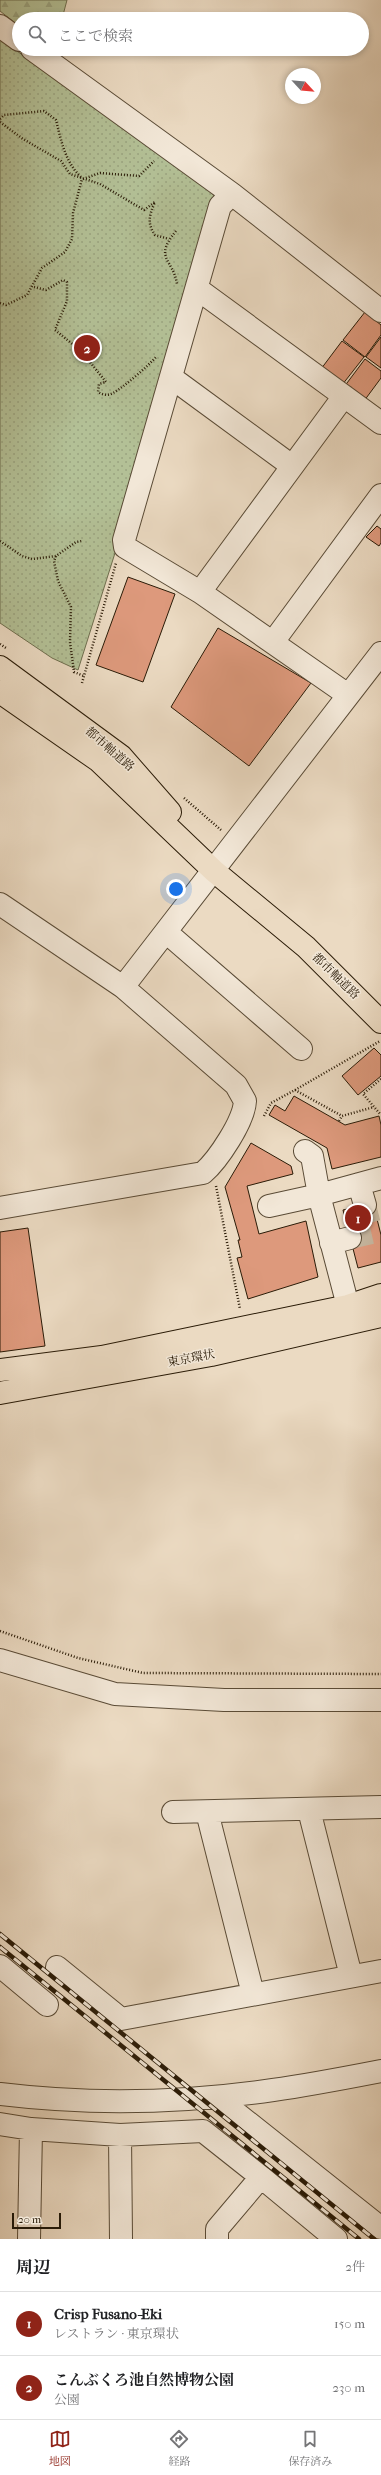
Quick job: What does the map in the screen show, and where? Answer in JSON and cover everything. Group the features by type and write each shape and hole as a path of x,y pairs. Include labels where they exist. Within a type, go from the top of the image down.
{"main road":[{"name":"都市軸道路","path":"0,667 121,756 168,809 214,871"},
{"name":"都市軸道路","path":"0,692 99,761 214,871 306,947 380,1032"},
{"name":"東京環状","path":"0,1370 102,1357 348,1306 381,1296"},
{"name":"東京環状","path":"0,1393 211,1355 381,1316"}],"street":[{"path":"0,26 12,35"},
{"path":"42,56 232,194 381,311"},
{"path":"232,194 220,206 187,290 172,378 124,540 125,547 200,592 348,695"},
{"path":"187,290 203,293 381,424"},
{"path":"172,378 292,466"},
{"path":"200,592 344,396"},
{"path":"273,642 381,495"},
{"path":"123,986 214,871 381,653"},
{"path":"0,904 123,986 236,1085 254,1118 203,1173 0,1208"},
{"path":"166,932 301,1049"},
{"path":"305,1151 312,1156 319,1195 340,1241 348,1306"},
{"path":"269,1206 319,1195 381,1178"},
{"path":"359,1184 365,1205"},
{"path":"0,1660 115,1694 224,1700 381,1700"},
{"path":"174,1812 308,1810 381,1807"},
{"path":"308,1810 351,1976"},
{"path":"207,1812 253,1994"},
{"path":"0,1966 47,2005"},
{"path":"57,1967 121,2019 381,1971"},
{"path":"0,2094 105,2101 216,2097 273,2090 381,2071"},
{"path":"216,2097 381,2228"},
{"path":"0,2124 31,2129 120,2135 203,2131 336,2239"},
{"path":"29,2239 31,2129"},
{"path":"120,2135 121,2239"},
{"path":"217,2239 217,2229 261,2177"}],"path":[{"path":"0,119 4,115 44,111 56,120 61,146 75,172 82,179"},
{"path":"0,122 23,139 61,161 70,174 109,188 144,210 155,202 149,216 148,226 155,236 170,239"},
{"path":"82,179 100,174 139,176 153,164 159,141"},
{"path":"0,303 6,305 27,295 34,287 42,268 65,252 72,239 73,213 82,179"},
{"path":"176,231 165,245 164,255 168,266 175,272 187,290"},
{"path":"34,287 46,290 62,280 67,282 67,301 55,330 81,351 97,373 106,382 100,384 98,392 104,395 113,393 145,370 157,356 159,350"},
{"path":"0,541 22,556 32,559 56,556 76,542 82,541"},
{"path":"82,683 120,550 125,547"},
{"path":"56,556 54,561 58,581 71,607 70,642 74,672 84,676"},
{"path":"254,1118 271,1103 295,1090 380,1032"},
{"path":"381,1079 363,1094 381,1115"},
{"path":"295,1090 342,1116"},
{"path":"339,1121 342,1116 374,1107"},
{"path":"215,1180 242,1317"},
{"path":"0,1631 78,1658 143,1673 381,1674"}],"green space":[{"path":"0,0 67,0 64,12 12,12 12,20 0,11"},
{"path":"0,39 12,47 12,56 24,56 204,183 215,197 146,455 78,670 52,658 0,623"}],"building":[{"path":"365,312 381,325 381,335 365,357 343,340"},
{"path":"381,337 381,368 366,357"},
{"path":"342,341 364,357 342,385 321,369"},
{"path":"365,359 381,371 381,378 364,401 344,387"},
{"path":"377,526 381,529 381,543 379,546 366,537"},
{"path":"128,577 175,594 143,682 96,665"},
{"path":"218,628 311,683 249,766 171,707"},
{"path":"374,1048 381,1055 381,1076 358,1095 342,1076"},
{"path":"294,1096 345,1125 379,1116 381,1125 381,1157 332,1169 327,1148 269,1115 275,1105 285,1111"},
{"path":"251,1143 291,1166 293,1174 247,1186 259,1234 306,1221 318,1277 248,1299 237,1258 242,1257 238,1240 240,1240 225,1187"},
{"path":"373,1203 381,1235 381,1262 358,1268 343,1210"},
{"path":"28,1228 45,1346 0,1352 0,1232"}],"tunnel":[{"path":"350,1238 372,1233 365,1205"}],"railway":[{"path":"0,1934 374,2239"},
{"path":"0,1947 359,2239"}],"place":[{"name":"こんぶくろ池自然博物公園","path":"87,348"},
{"name":"Crisp Fusano-Eki","path":"358,1218"}]}
